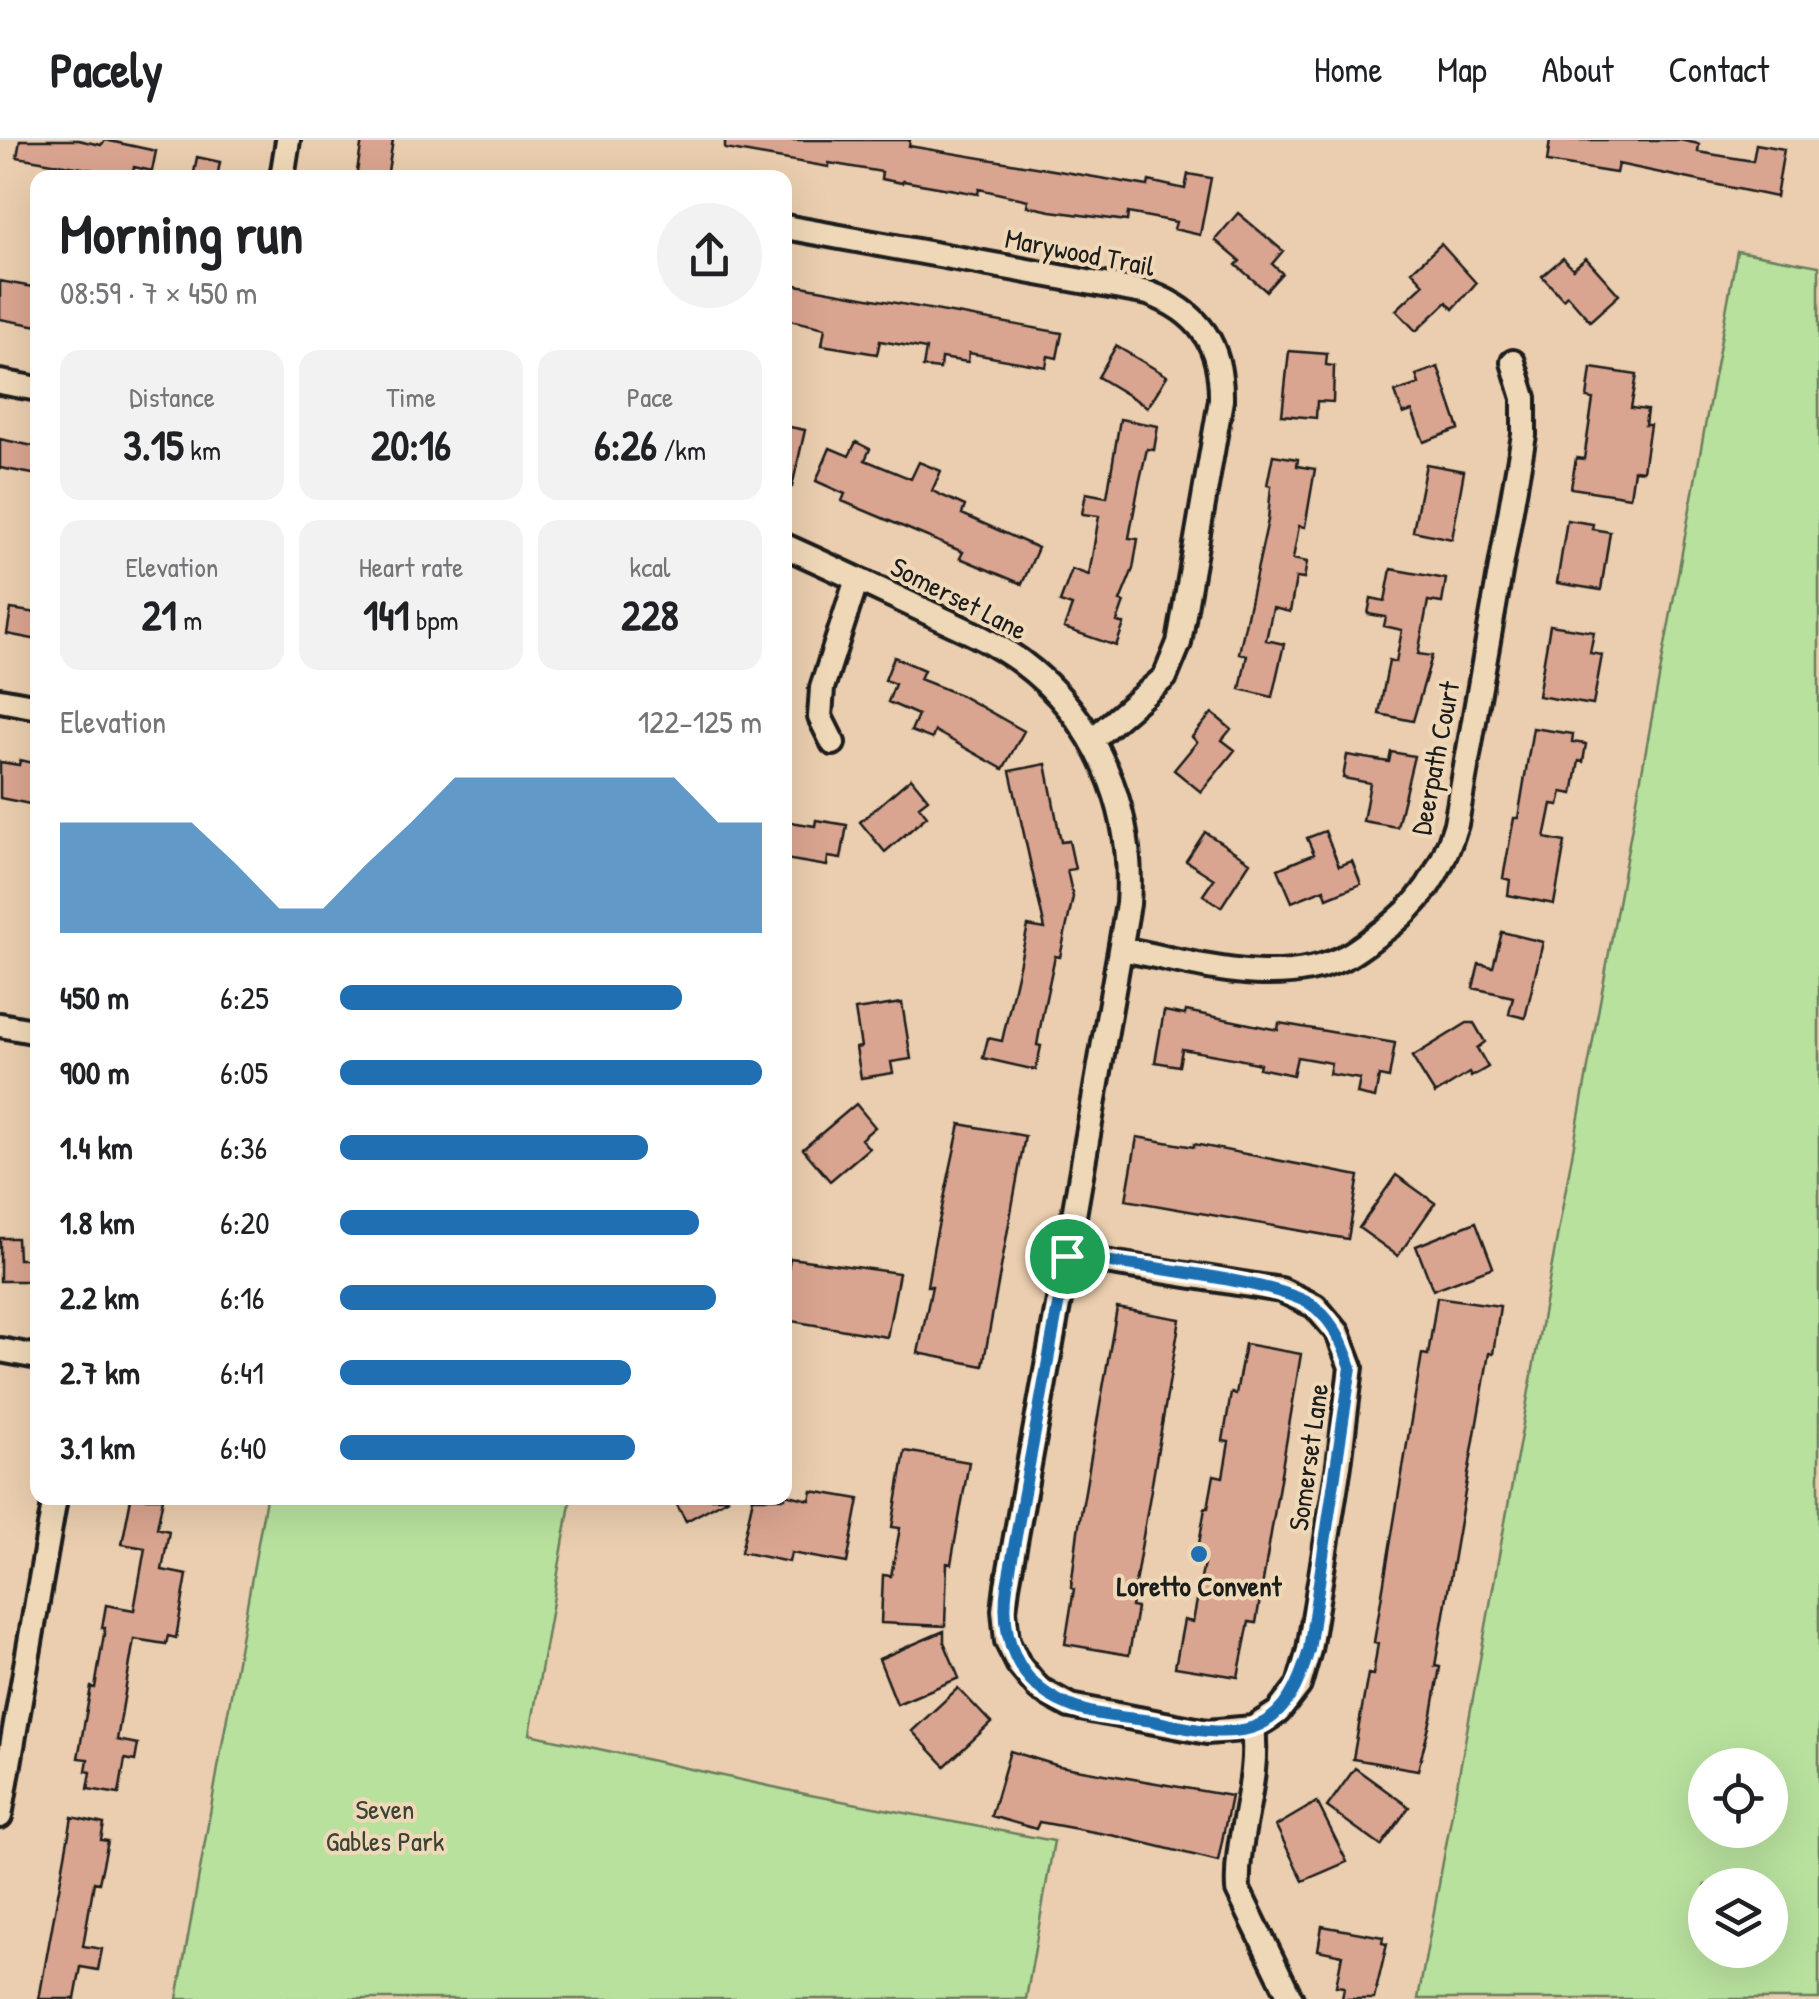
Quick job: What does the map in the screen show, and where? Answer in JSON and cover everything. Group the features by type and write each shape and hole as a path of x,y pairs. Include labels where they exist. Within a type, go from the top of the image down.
{"street":[{"path":"283,170 288,140"},
{"name":"Marywood Trail","path":"792,228 1148,293 1176,306 1206,331 1221,379 1220,400 1179,643 1165,677 1093,739"},
{"name":"Deerpath Court","path":"1121,949 1236,970 1296,971 1348,956 1404,917 1422,896 1440,869 1456,824 1520,454 1524,398 1513,362"},
{"path":"0,382 30,388"},
{"name":"Somerset Lane","path":"792,549 976,636 1021,662 1054,691 1093,739 1117,796 1129,856 1128,904 1007,1586 1007,1641 1018,1666 1031,1682 1070,1706 1207,1732 1253,1728 1278,1712 1298,1685 1309,1650 1351,1367 1338,1333 1315,1306 1281,1290 1067,1256"},
{"path":"834,743 820,716 822,688 856,579"},
{"path":"0,700 30,706"},
{"path":"0,1025 30,1031"},
{"path":"0,1350 30,1356"},
{"path":"0,1816 55,1505"},
{"path":"1253,1728 1256,1756 1237,1870 1238,1890 1291,1999"}],"green space":[{"path":"1737,251 1819,266 1819,1999 1418,1999"},
{"name":"Seven Gables Park","path":"265,1505 570,1505 530,1734 810,1795 1054,1841 1026,1999 177,1999"}],"building":[{"path":"20,140 78,140 101,145 105,140 156,151 152,170 94,170 17,157"},
{"path":"362,140 393,140 388,170 357,170"},
{"path":"725,140 910,140 909,146 1148,186 1149,181 1185,189 1188,174 1211,178 1200,235 1174,229 1176,222 1128,213 1127,221 1051,211 1027,206 1028,200 979,189 978,194 902,183 881,179 882,172 725,149"},
{"path":"1550,140 1680,140 1699,144 1698,152 1753,161 1756,144 1784,149 1776,197 1618,164 1616,173 1547,162"},
{"path":"197,157 220,162 218,170 195,170"},
{"path":"1238,213 1283,251 1272,264 1282,273 1266,291 1215,240"},
{"path":"1441,244 1476,283 1453,309 1447,302 1416,331 1396,310 1424,284 1412,271"},
{"path":"1563,258 1573,269 1586,258 1619,295 1590,321 1567,295 1563,299 1542,276"},
{"path":"0,281 30,287 30,325 0,319"},
{"path":"792,284 1062,333 1057,358 1048,356 1046,367 969,353 968,362 941,358 940,369 923,367 926,349 880,341 877,354 822,345 825,328 792,321"},
{"path":"1116,346 1167,376 1148,407 1098,377"},
{"path":"1289,351 1327,354 1326,365 1334,366 1333,402 1317,401 1316,418 1282,415"},
{"path":"1438,367 1459,429 1424,442 1412,411 1403,414 1395,392 1419,384 1416,375"},
{"path":"1591,368 1637,375 1631,408 1647,410 1645,425 1650,425 1643,471 1634,470 1630,497 1571,488 1576,458 1584,459 1593,399 1587,398"},
{"path":"1120,419 1158,426 1154,450 1147,449 1139,484 1129,538 1138,539 1133,569 1120,601 1124,602 1117,622 1124,624 1116,646 1064,628 1072,606 1060,602 1072,569 1089,575 1099,516 1082,514 1086,493 1107,497"},
{"path":"792,427 805,430 792,487"},
{"path":"0,439 30,445 30,474 0,468"},
{"path":"856,442 870,449 865,460 911,479 919,462 941,471 932,491 965,506 962,514 1038,548 1022,584 960,558 963,552 842,501 845,494 816,481 830,448 849,456"},
{"path":"1273,455 1298,459 1297,466 1315,469 1305,527 1299,526 1293,559 1307,562 1304,579 1296,578 1290,612 1273,608 1266,640 1284,644 1272,697 1240,689 1247,655 1239,653 1268,520 1271,486 1267,485"},
{"path":"1426,464 1464,471 1452,539 1413,531"},
{"path":"1567,520 1593,524 1592,529 1610,532 1601,590 1557,583"},
{"path":"1391,569 1446,579 1442,603 1428,601 1418,654 1432,656 1413,721 1379,714 1389,660 1396,662 1402,630 1384,626 1386,617 1368,614 1371,598 1385,601"},
{"path":"11,609 30,612 30,638 7,634"},
{"path":"1550,625 1594,632 1590,653 1602,655 1593,705 1538,696"},
{"path":"894,657 924,670 920,679 960,695 1024,731 1003,769 935,731 932,739 911,731 918,715 888,702 895,684 885,680"},
{"path":"1212,713 1231,729 1222,740 1235,750 1201,792 1174,770 1197,742 1192,737"},
{"path":"1533,728 1573,734 1572,742 1586,744 1573,794 1562,792 1559,805 1552,804 1545,838 1565,842 1554,904 1508,895 1510,880 1503,878"},
{"path":"1391,752 1414,756 1397,827 1363,821 1370,783 1343,778 1347,755 1389,762"},
{"path":"20,760 30,762 30,804 0,798 0,762 19,765"},
{"path":"1046,764 1061,842 1069,841 1075,869 1067,870 1073,897 1043,1012 1036,1070 983,1058 988,1038 1002,1041 1028,926 1045,929 1010,771"},
{"path":"911,778 928,799 919,806 927,816 885,852 860,822"},
{"path":"816,820 847,825 841,859 828,857 827,866 792,860 792,822 815,826"},
{"path":"1325,831 1339,866 1352,861 1361,884 1327,898 1324,889 1292,902 1278,869 1314,854 1307,838"},
{"path":"1205,832 1250,862 1221,907 1203,895 1214,879 1186,861"},
{"path":"1502,932 1543,942 1525,1018 1509,1014 1513,997 1473,988 1479,964 1493,967"},
{"path":"902,1003 911,1059 891,1062 893,1073 861,1078 855,1010"},
{"path":"1164,1011 1185,1015 1186,1011 1278,1030 1279,1023 1395,1043 1389,1078 1379,1076 1375,1098 1357,1094 1360,1079 1329,1074 1331,1063 1297,1057 1293,1075 1259,1068 1260,1064 1182,1049 1179,1066 1155,1062"},
{"path":"1467,1023 1474,1023 1485,1042 1477,1048 1488,1067 1471,1077 1469,1073 1435,1094 1412,1057"},
{"path":"856,1104 875,1127 861,1139 869,1148 830,1181 803,1149"},
{"path":"960,1124 1025,1136 983,1366 918,1353 932,1286 927,1286 934,1245"},
{"path":"1137,1137 1359,1176 1348,1239 1126,1200"},
{"path":"1396,1175 1435,1203 1398,1256 1359,1228"},
{"path":"1476,1222 1493,1267 1433,1290 1416,1246"},
{"path":"0,1238 17,1238 18,1259 28,1259 28,1281 0,1281"},
{"path":"792,1258 899,1273 887,1337 792,1321"},
{"path":"1437,1297 1500,1306 1435,1666 1440,1667 1432,1714 1418,1770 1353,1759 1368,1674 1373,1675 1378,1643 1374,1642 1422,1354 1428,1355"},
{"path":"1117,1308 1180,1319 1131,1607 1137,1608 1129,1655 1065,1644 1078,1531"},
{"path":"1245,1344 1301,1354 1256,1623 1249,1622 1238,1677 1175,1667 1184,1620 1193,1622 1205,1557 1197,1556 1205,1508 1214,1475 1223,1477 1229,1442 1223,1441"},
{"path":"905,1451 969,1462 951,1564 947,1563 945,1626 881,1623 883,1575 891,1576 900,1528 892,1527"},
{"path":"812,1491 859,1499 847,1563 791,1553 789,1562 741,1552 751,1505 792,1505 792,1496 810,1500"},
{"path":"130,1505 162,1505 157,1528 169,1531 162,1570 187,1575 176,1638 168,1636 166,1644 134,1639 117,1740 138,1744 135,1761 125,1759 119,1794 88,1789 88,1759 78,1758 91,1687 95,1688 106,1605 134,1610 145,1548 122,1544"},
{"path":"677,1505 716,1505 686,1521"},
{"path":"944,1631 944,1642 959,1678 897,1704 879,1659"},
{"path":"958,1688 991,1723 945,1766 912,1731"},
{"path":"1010,1751 1059,1766 1231,1796 1218,1861 1116,1836 1039,1822 1036,1829 991,1816"},
{"path":"1355,1768 1409,1807 1381,1846 1327,1807"},
{"path":"1317,1802 1347,1862 1303,1881 1276,1826"},
{"path":"72,1817 104,1824 101,1840 108,1841 99,1883 94,1882 83,1946 102,1949 98,1970 81,1967 75,1999 39,1999"},
{"path":"1322,1926 1383,1937 1382,1943 1387,1944 1374,1999 1342,1999 1344,1987 1336,1986 1342,1955 1318,1950"}],"place":[{"name":"Loretto Convent","path":"1199,1554"}],"route":[{"path":"1067,1256 1281,1290 1315,1306 1338,1333 1351,1367 1309,1650 1298,1685 1278,1712 1253,1728 1207,1732 1070,1706 1031,1682 1018,1666 1007,1641 1007,1586 1067,1256"}]}
